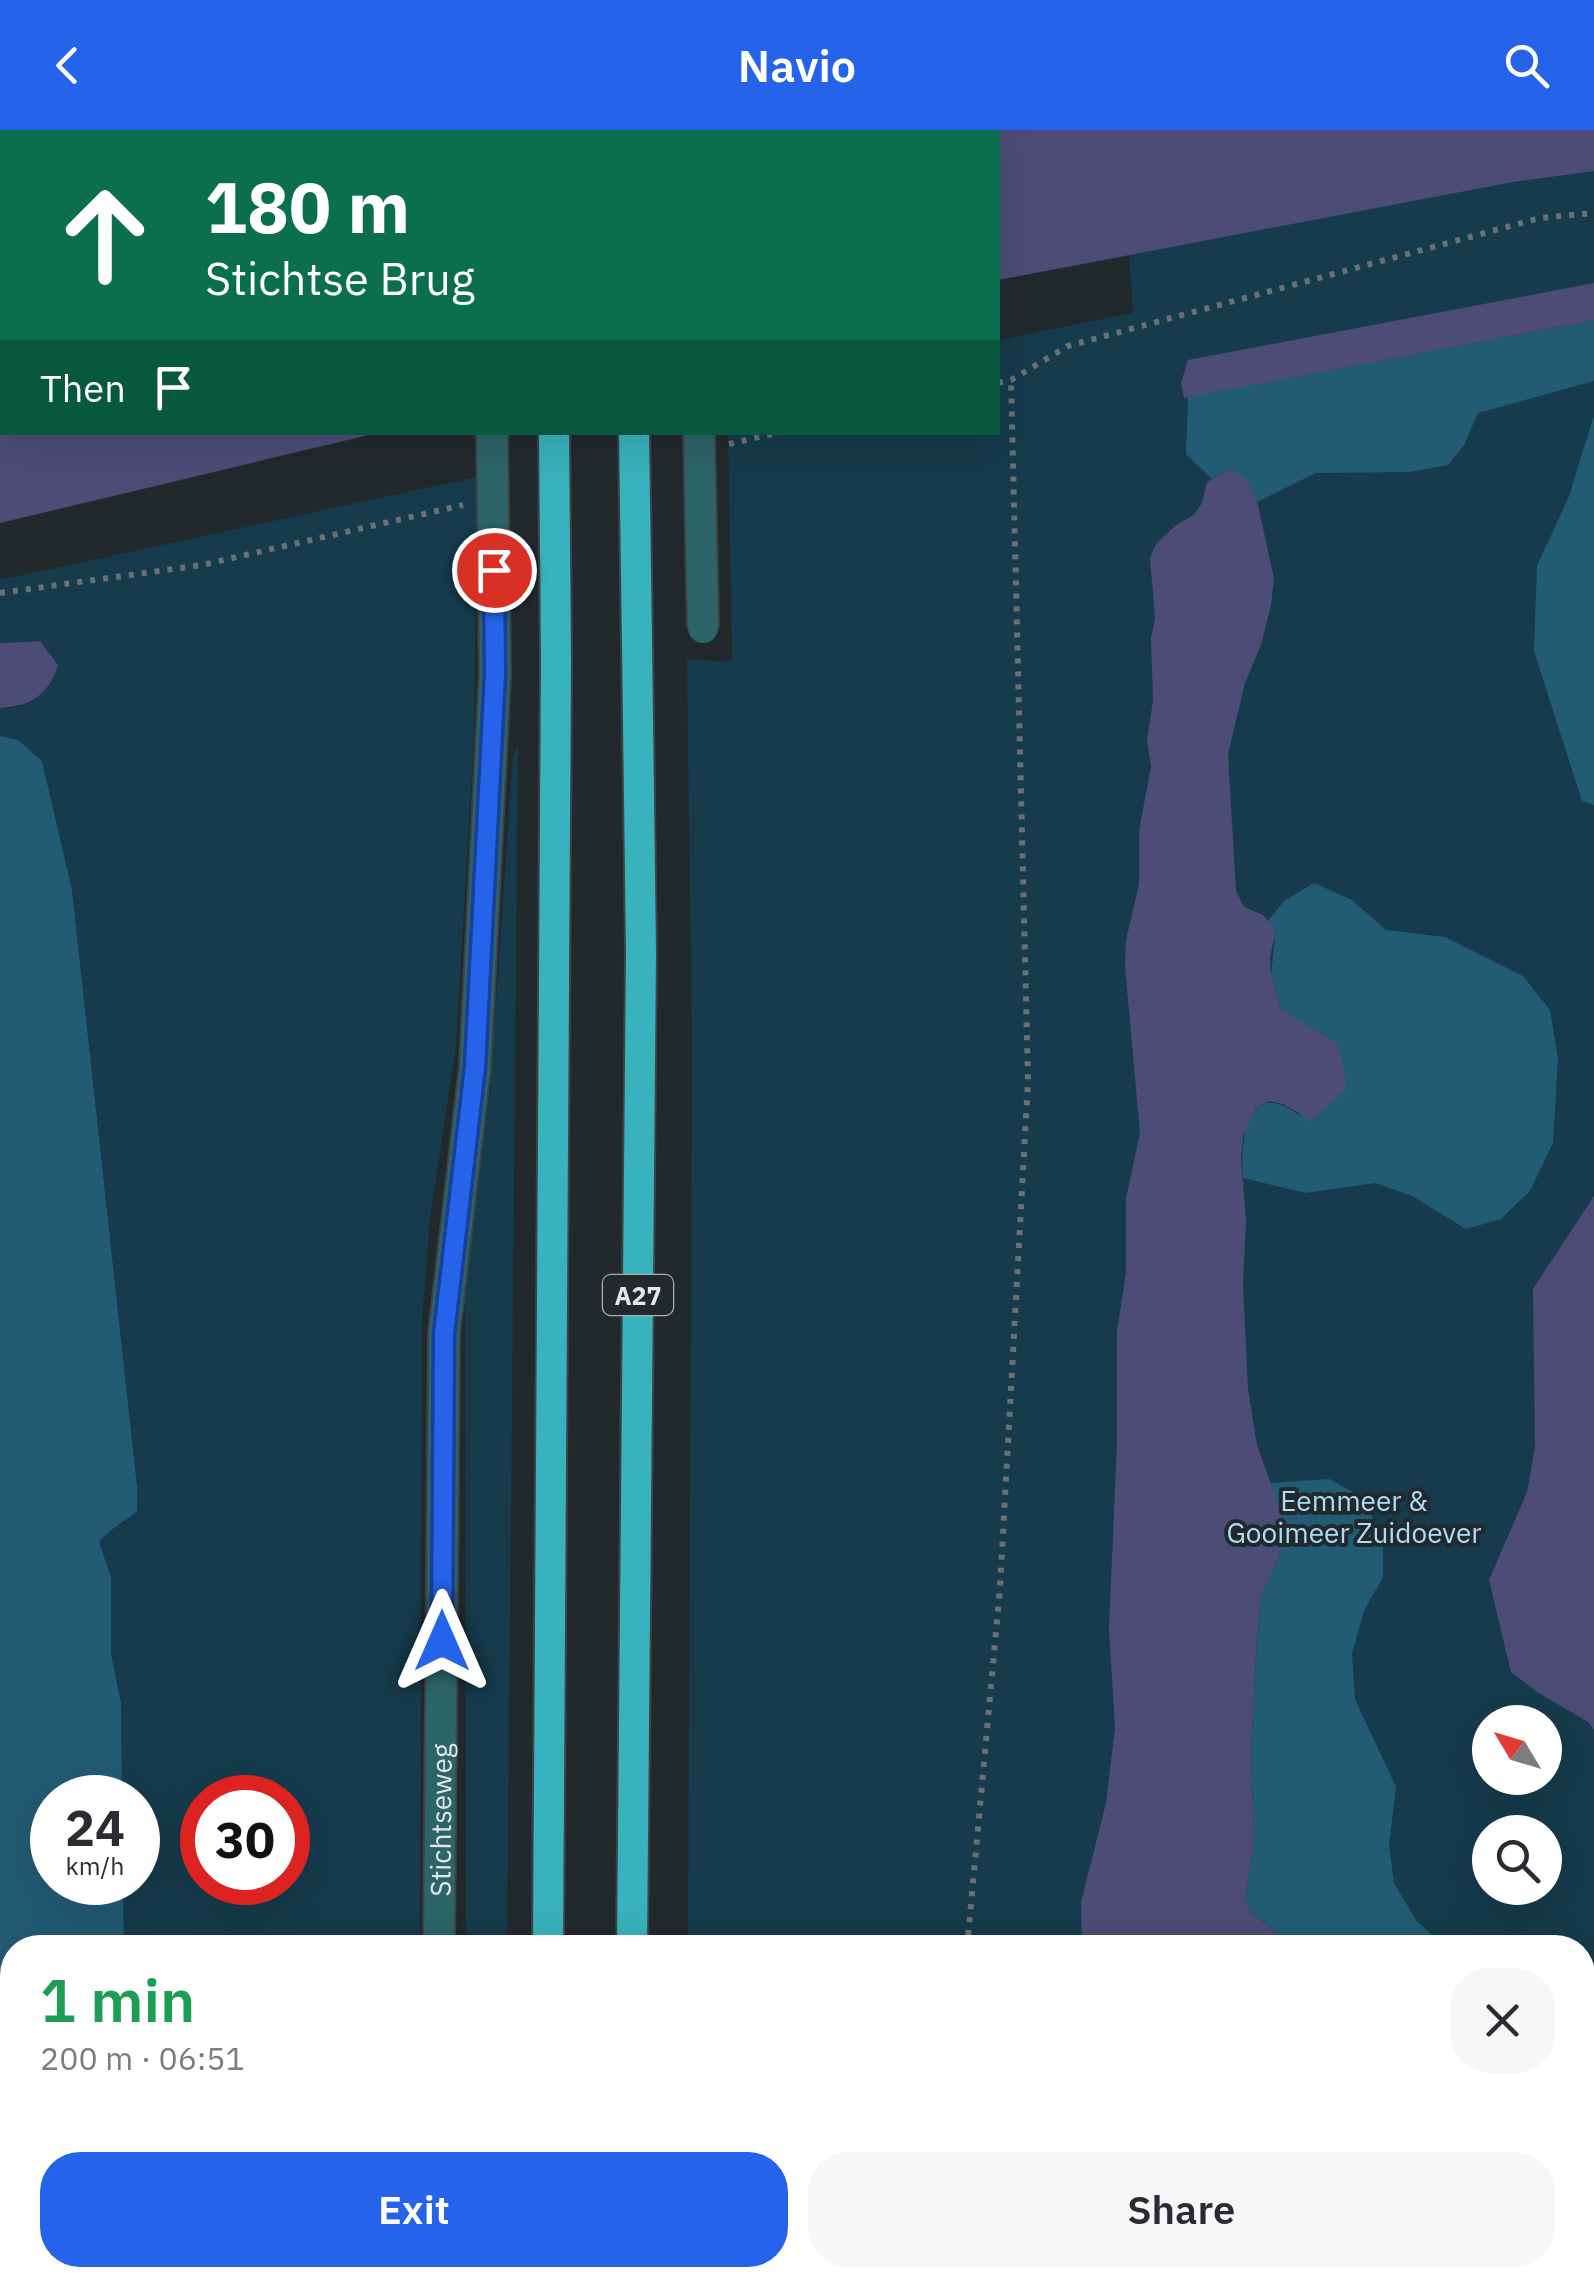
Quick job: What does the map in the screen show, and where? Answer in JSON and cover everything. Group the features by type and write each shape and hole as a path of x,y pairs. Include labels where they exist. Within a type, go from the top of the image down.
{"highway":[{"path":"548,1935 554,435"},
{"name":"A27","path":"632,1935 641,973 634,435"}],"street":[{"name":"Stichtseweg","path":"439,1935 444,1334 475,1067 495,674 492,435"},
{"path":"702,628 711,439"}],"path":[{"path":"1000,383 1068,346 1540,218 1594,214"},
{"path":"968,1935 1000,1588 1028,1080 1011,380"},
{"path":"711,439 751,435"},
{"path":"0,593 202,565 472,503"}],"green space":[{"name":"Eemmeer & Gooimeer Zuidoever","path":"1594,130 1594,1935 688,1935 692,1051 687,660 732,661 728,435 1000,435 1000,340 1133,313 1129,256 1000,280 1000,131"},
{"path":"1594,320 1594,381 1478,413 1464,445 1448,465 1410,472 1316,473 1257,502 1251,486 1228,470 1212,479 1186,454 1188,397"},
{"path":"1594,415 1594,805 1582,801 1534,651 1537,566 1569,496"},
{"path":"477,477 474,737 456,1046 430,1218 422,1320 420,1935 124,1935 123,1905 160,1905 160,1775 122,1775 121,1703 111,1654 111,1577 99,1542 110,1528 124,1523 137,1485 72,890 42,761 18,740 0,736 0,708 22,706 40,641 0,643 0,580"},
{"path":"0,736 18,740 42,761 72,890 137,1486 137,1511 99,1542 111,1577 111,1654 121,1703 122,1775 30,1775 30,1905 123,1905 124,1935 0,1935"},
{"path":"518,746 507,1935 466,1935 465,1294 490,1089 513,756"},
{"path":"1314,883 1352,900 1386,930 1445,937 1523,976 1550,1010 1558,1058 1553,1143 1530,1191 1501,1219 1466,1229 1412,1196 1375,1183 1306,1193 1243,1178 1243,1146 1250,1117 1268,1103 1282,1105 1299,1115 1337,1043 1281,1009 1271,976 1275,935 1268,921 1284,901"},
{"name":"Eemmeer & Gooimeer Zuidoever","path":"1329,1479 1361,1496 1383,1538 1383,1577 1364,1611 1352,1653 1355,1699 1396,1787 1389,1845 1394,1883 1416,1920 1432,1935 1279,1935 1252,1913 1245,1899 1254,1841 1251,1749 1257,1638 1262,1594 1281,1553 1282,1515 1270,1483"}],"shaded area":[{"path":"1000,130 1594,130 1594,171 1513,182 1000,280"},
{"path":"1594,283 1594,320 1184,398 1181,383 1188,360"},
{"path":"0,435 369,435 0,523"},
{"path":"1228,470 1242,475 1251,486 1274,578 1261,645 1245,683 1228,754 1236,891 1244,907 1263,915 1272,925 1275,935 1271,976 1281,1009 1337,1043 1346,1088 1312,1121 1283,1104 1269,1101 1256,1108 1243,1137 1241,1159 1246,1221 1243,1284 1248,1389 1257,1445 1282,1515 1281,1553 1262,1594 1257,1637 1251,1749 1254,1841 1245,1899 1252,1913 1279,1935 1082,1935 1081,1902 1106,1803 1115,1728 1109,1629 1117,1331 1126,1272 1126,1198 1140,1133 1125,966 1126,940 1139,884 1139,831 1151,766 1147,741 1153,701 1151,638 1155,619 1150,558 1156,544 1194,515 1202,503 1207,482"},
{"path":"40,641 58,665 49,684 30,701 0,708 0,643"},
{"path":"1594,1196 1594,1730 1588,1722 1511,1672 1489,1580 1527,1492 1535,1447 1533,1289"}],"route":[{"path":"442,1641 444,1334 475,1067 495,674 494,570"}]}
